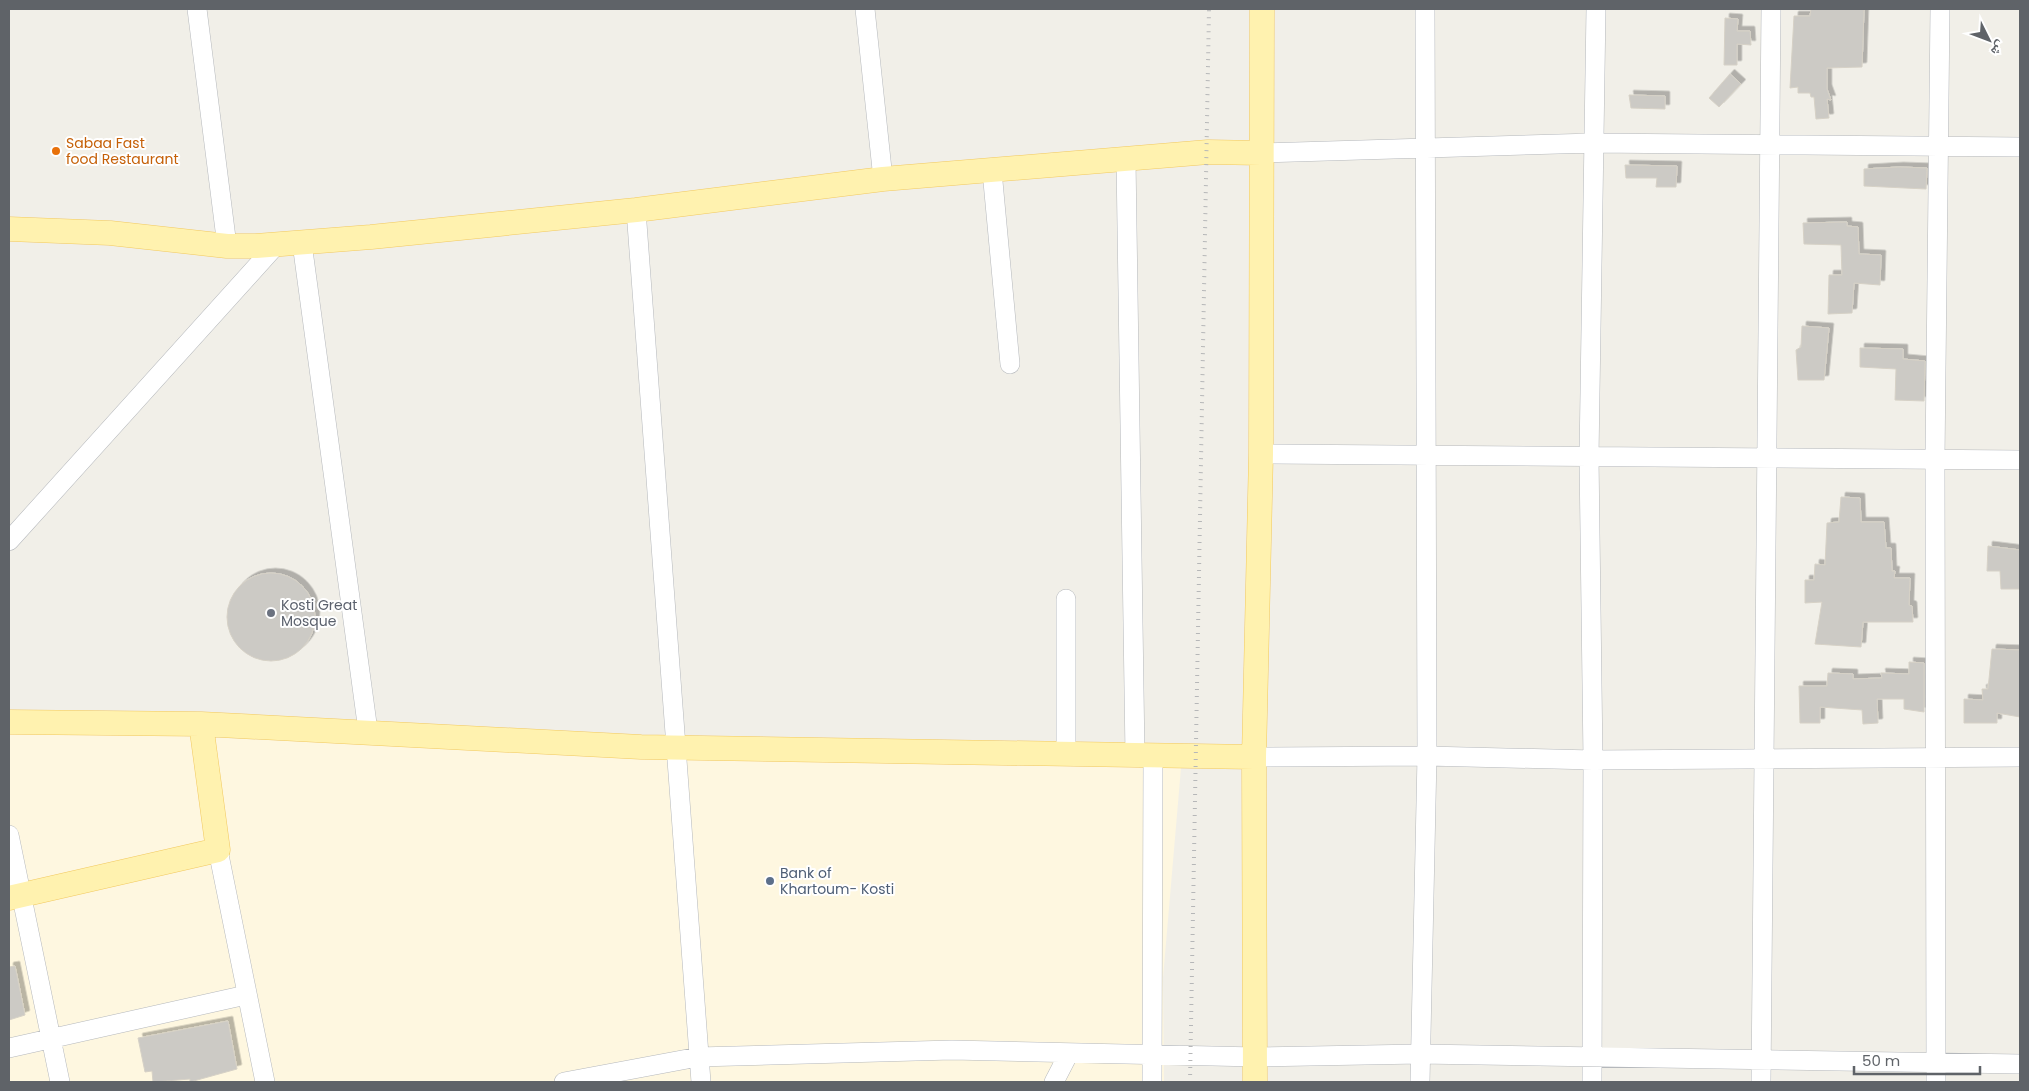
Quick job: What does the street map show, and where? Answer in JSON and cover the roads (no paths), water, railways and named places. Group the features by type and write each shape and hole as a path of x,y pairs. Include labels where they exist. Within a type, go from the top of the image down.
{"main road":[{"path":"1255,1082 1254,757 1261,454 1262,9"},
{"path":"9,229 110,233 227,246 302,243 636,210 883,179 1208,152 1261,153"},
{"path":"9,722 201,724 676,748 1254,757"},
{"path":"15,897 218,850 201,724"}],"street":[{"path":"197,9 227,246"},
{"path":"865,9 883,179"},
{"path":"1420,1082 1427,756 1425,9"},
{"path":"1592,1082 1593,760 1589,457 1592,143 1596,9"},
{"path":"1761,1082 1762,759 1771,9"},
{"path":"1936,1082 1935,459 1940,9"},
{"path":"1261,153 1592,143 2020,147"},
{"path":"1126,160 1153,1055 1152,1082"},
{"path":"992,171 1010,364"},
{"path":"636,210 701,1082"},
{"path":"302,243 368,731"},
{"path":"9,541 277,244"},
{"path":"1261,454 2020,460"},
{"path":"1066,599 1066,754"},
{"path":"1254,757 1427,756 1593,760 2020,757"},
{"path":"9,835 15,897 52,1037 60,1082"},
{"path":"218,850 264,1082"},
{"path":"9,1048 246,995"},
{"path":"564,1082 698,1057 952,1050 1256,1057 1420,1054 1761,1061 1936,1061 2020,1064"},
{"path":"1054,1082 1069,1053"}],"railway":[{"path":"1190,1082 1209,9"}],"place":[{"name":"Sabaa Fast food Restaurant","path":"56,151"},
{"name":"Kosti Great Mosque","path":"271,613"},
{"name":"Bank of Khartoum- Kosti","path":"770,881"}]}
